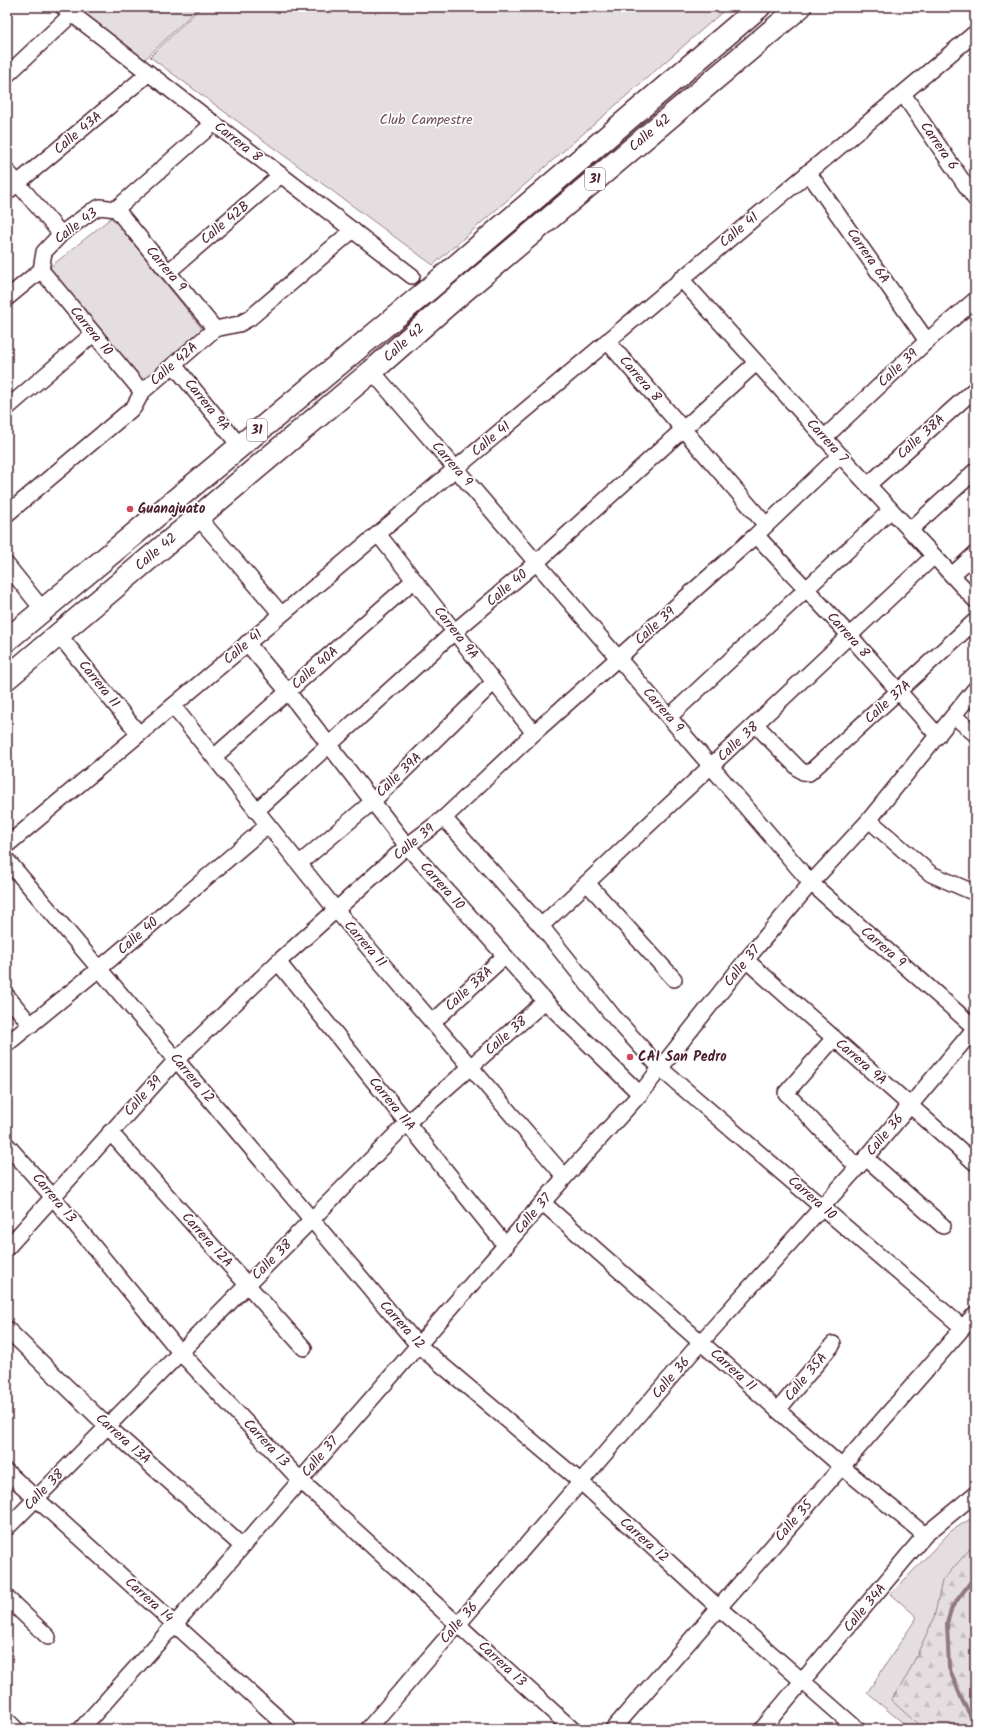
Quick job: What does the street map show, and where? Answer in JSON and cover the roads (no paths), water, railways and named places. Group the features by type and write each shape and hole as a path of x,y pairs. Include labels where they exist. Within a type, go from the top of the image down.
{"main road":[{"name":"Calle 42","path":"7,640 429,289 759,7"},
{"name":"Calle 42","path":"7,678 372,371 447,305 800,7"}],"street":[{"name":"Carrera 8","path":"67,10 412,276"},
{"path":"7,75 67,10"},
{"name":"Calle 41","path":"7,844 975,33"},
{"name":"Calle 43A","path":"12,188 149,73"},
{"name":"Carrera 6","path":"902,94 975,199"},
{"name":"Calle 43","path":"41,270 44,252 61,234 92,211 100,207 116,209 214,123"},
{"path":"7,171 12,188 61,234"},
{"name":"Carrera 6A","path":"808,172 927,340"},
{"name":"Calle 42B","path":"168,272 281,175"},
{"name":"Carrera 9","path":"116,209 215,329"},
{"name":"Calle 42A","path":"7,514 134,408 142,392 215,329 239,324 250,318 353,230"},
{"path":"7,298 41,270"},
{"name":"Carrera 10","path":"41,270 142,392"},
{"name":"Carrera 7","path":"681,279 824,438 975,600"},
{"name":"Calle 39","path":"824,438 927,340 975,300"},
{"path":"7,408 93,334"},
{"name":"Carrera 8","path":"607,342 684,429 806,589 850,636 938,736"},
{"name":"Calle 40","path":"256,810 454,632 537,562 756,363"},
{"name":"Carrera 9A","path":"174,365 240,445"},
{"name":"Carrera 9","path":"372,371 811,883 975,1028"},
{"name":"Calle 38A","path":"868,485 975,389"},
{"name":"Calle 39","path":"7,1248 52,1196 176,1060 278,962 407,846 444,818 534,733 761,530 840,455"},
{"path":"910,530 975,471"},
{"path":"669,717 891,510"},
{"path":"198,517 281,614"},
{"name":"Carrera 9A","path":"378,534 534,733"},
{"path":"952,575 975,554"},
{"name":"Calle 38","path":"541,926 934,556"},
{"path":"7,565 43,610"},
{"name":"Calle 40A","path":"215,756 414,580"},
{"name":"Calle 37A","path":"756,724 798,769 808,773 899,692 975,621"},
{"name":"Carrera 11","path":"59,635 139,734"},
{"name":"Carrera 10","path":"247,644 288,692 407,846 545,1001 640,1094"},
{"name":"Calle 39A","path":"300,864 372,802 494,682"},
{"name":"Calle 37","path":"81,1729 175,1624 565,1177 640,1094 746,960 811,883 869,820 975,689"},
{"name":"Carrera 11","path":"173,706 215,756 336,910 565,1177"},
{"path":"954,716 975,734"},
{"name":"Carrera 10","path":"444,818 541,926 613,1016 661,1069 962,1327"},
{"path":"869,820 931,874 975,893"},
{"name":"Calle 40","path":"7,1044 99,969 268,825"},
{"name":"Carrera 12","path":"7,860 418,1345 581,1482 719,1608 804,1681 854,1728"},
{"path":"587,882 674,979"},
{"name":"Calle 38A","path":"433,1022 505,956"},
{"name":"Carrera 9A","path":"746,960 975,1163"},
{"name":"Carrera 11A","path":"278,962 506,1246"},
{"path":"7,996 31,1025"},
{"name":"Calle 38","path":"7,1528 180,1352 312,1221 407,1123 545,1001"},
{"name":"Calle 36","path":"368,1729 702,1342 862,1162 975,1028"},
{"path":"834,1038 786,1093 862,1162 943,1226"},
{"name":"Carrera 12A","path":"110,1132 304,1348"},
{"name":"Carrera 13","path":"7,1144 52,1196 180,1352 300,1480 572,1729"},
{"name":"Carrera 11","path":"543,1203 842,1467 925,1535"},
{"name":"Calle 35","path":"613,1729 962,1327 975,1314"},
{"name":"Carrera 13A","path":"10,1338 242,1546"},
{"name":"Calle 35A","path":"778,1410 833,1344"},
{"name":"Carrera 14","path":"7,1472 290,1729"},
{"name":"Calle 34A","path":"762,1729 804,1681 925,1535 975,1494"},
{"path":"7,1598 48,1637"},
{"path":"7,1720 16,1729"}],"waterway":[{"path":"975,1576 952,1607 947,1623 949,1668 963,1702 975,1724"}],"place":[{"name":"Guanajuato","path":"130,509"},
{"name":"CAI San Pedro","path":"630,1057"}],"park label":[{"name":"Club Campestre","path":"426,120"}]}
